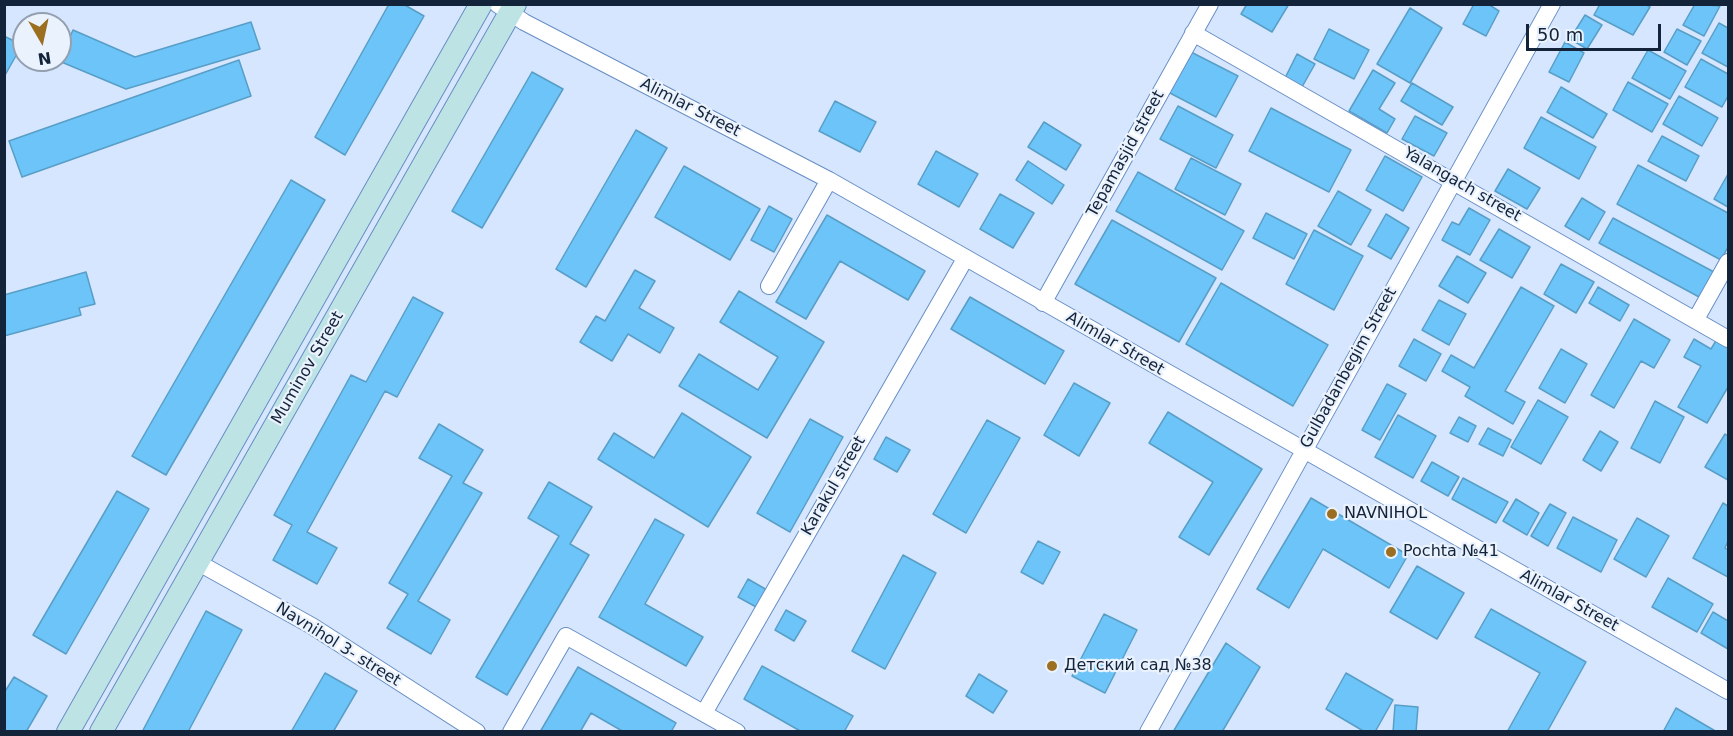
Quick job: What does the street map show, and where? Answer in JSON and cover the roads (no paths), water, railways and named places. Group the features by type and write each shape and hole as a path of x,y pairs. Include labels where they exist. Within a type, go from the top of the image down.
{"main road":[{"name":"Muminov Street","path":"68,732 481,4"},
{"name":"Muminov Street","path":"101,732 507,8"}],"street":[{"name":"Tepamasjid street","path":"1043,303 1210,4"},
{"name":"Gulbadanbegim Street","path":"1148,732 1552,4"},
{"name":"Аlimlar Street","path":"507,8 829,180 1728,691"},
{"name":"Yalangach street","path":"1193,33 1454,180 1728,339"},
{"path":"770,286 829,180"},
{"name":"Karakul street","path":"704,713 965,259"},
{"path":"1696,320 1728,261"},
{"name":"Navnihol 3- street","path":"197,562 312,626 477,732"},
{"path":"511,732 566,636 737,732"}],"place":[{"name":"NAVNIHOL","path":"1332,514"},
{"name":"Pochta №41","path":"1391,552"},
{"name":"Детский сад №38","path":"1052,666"}]}
